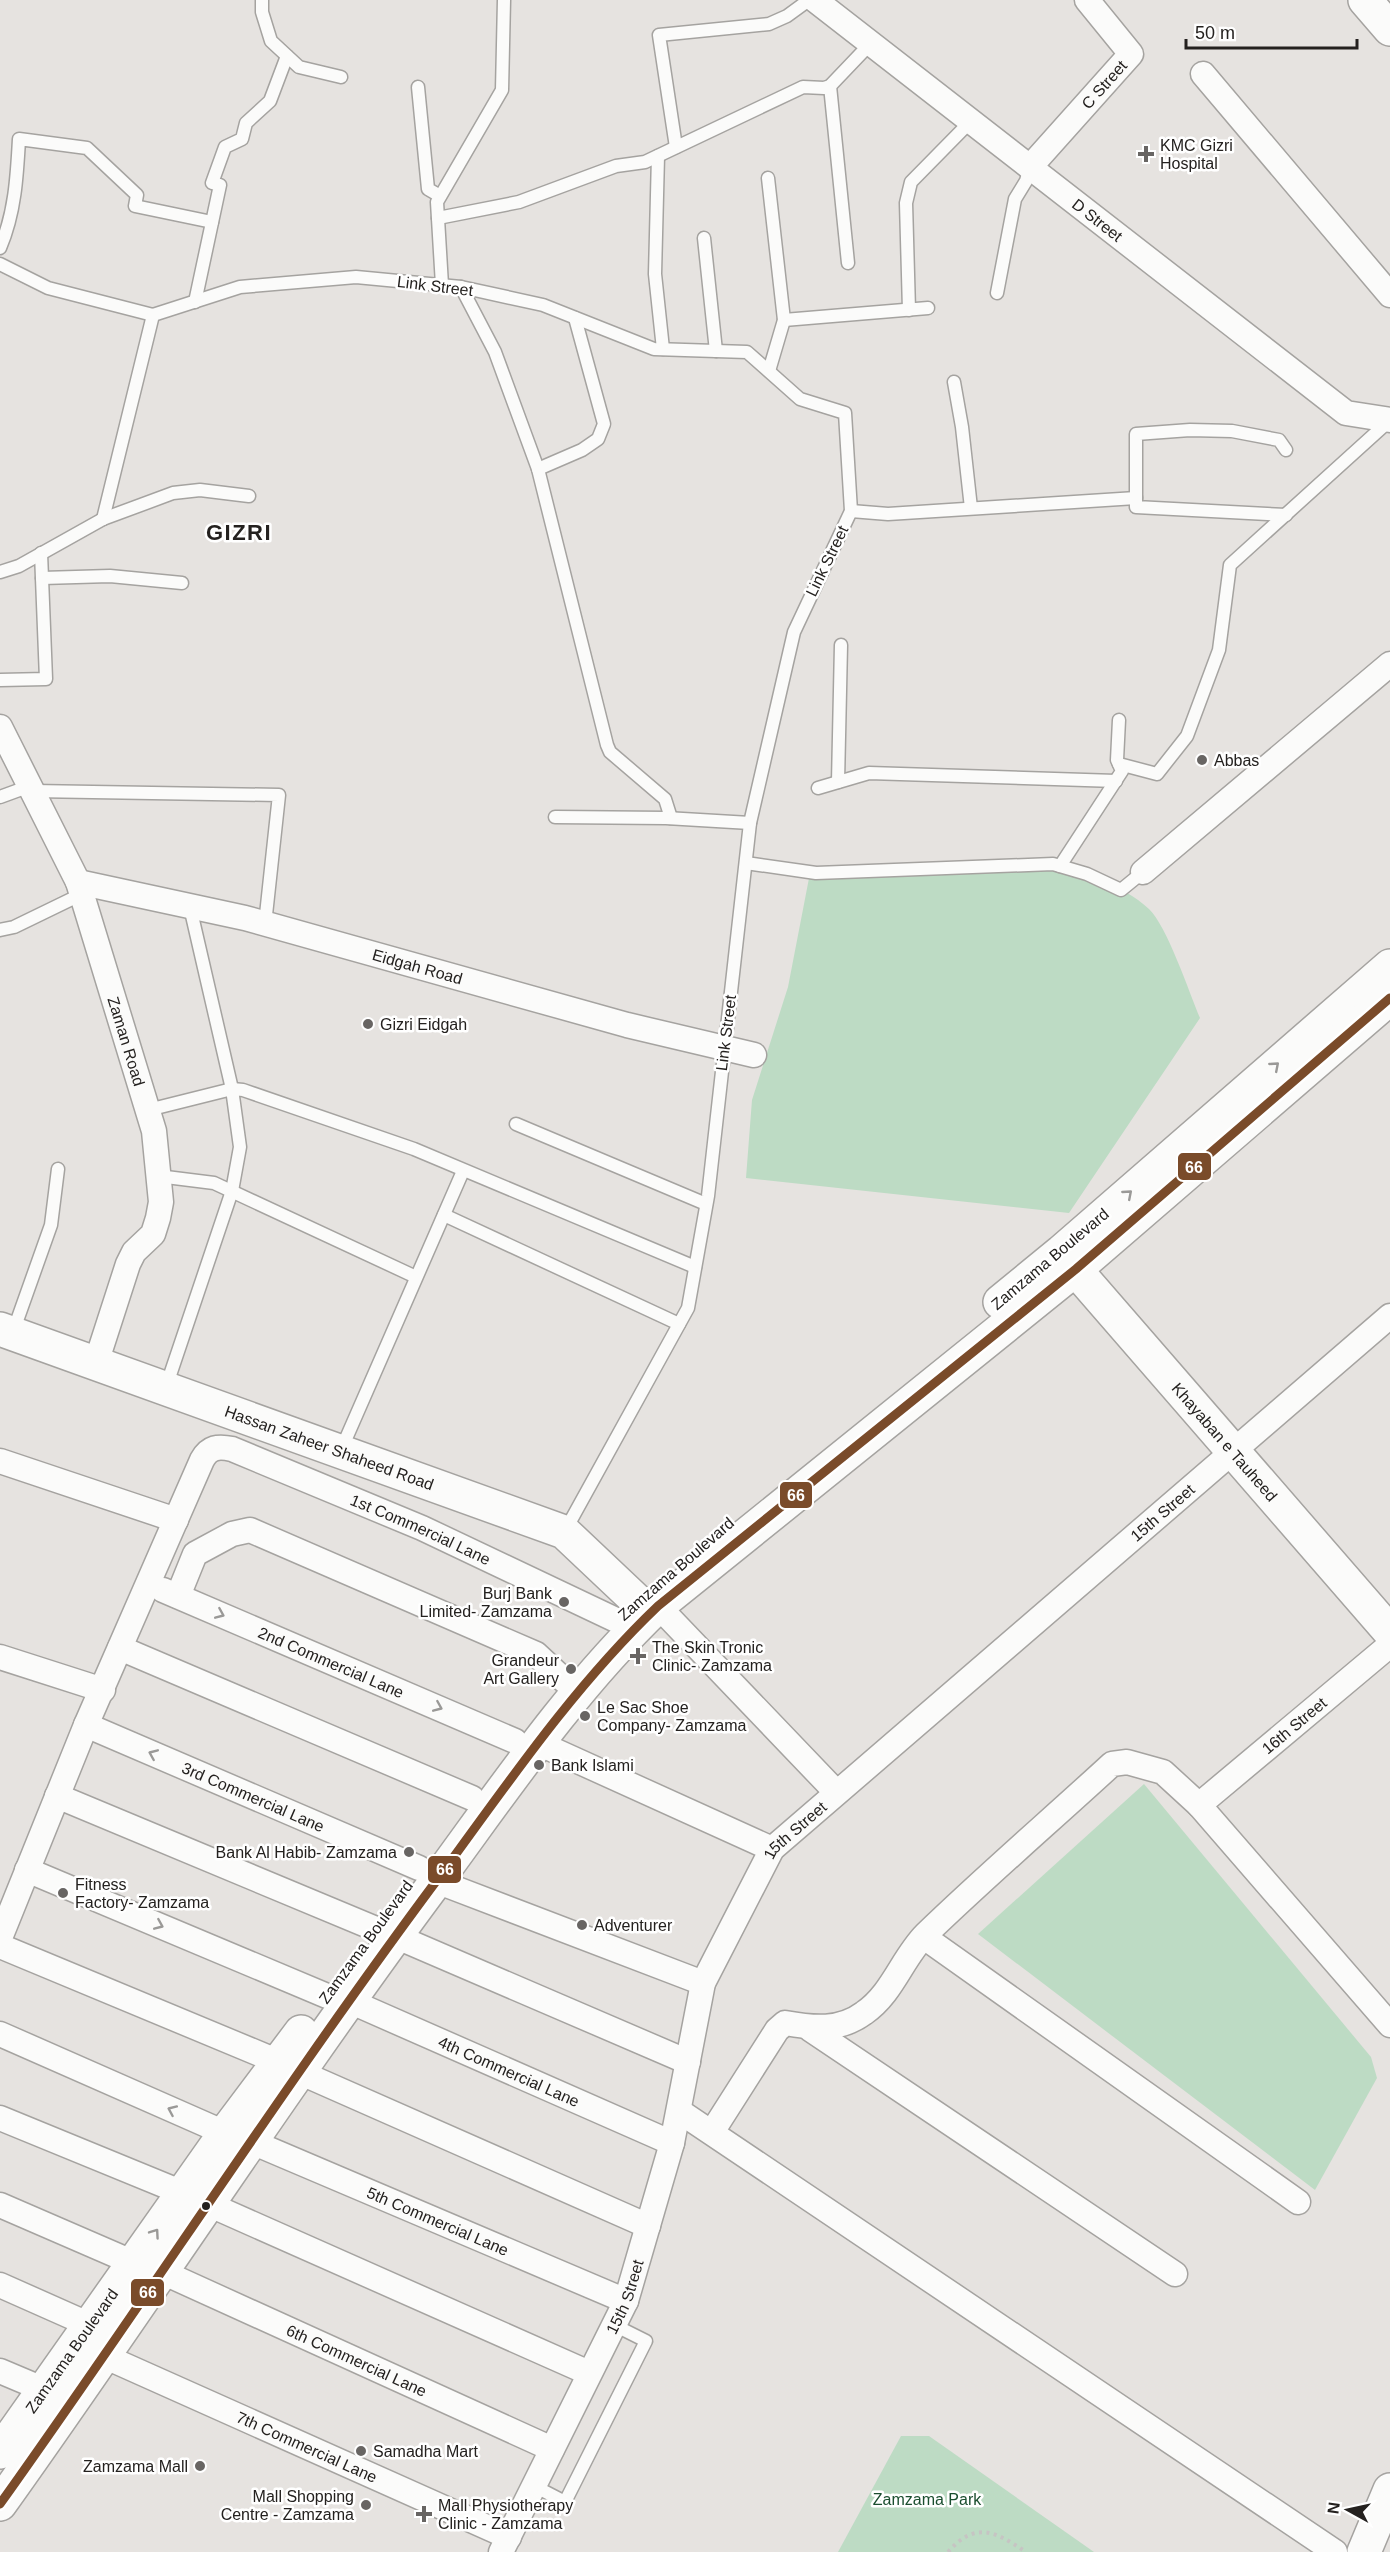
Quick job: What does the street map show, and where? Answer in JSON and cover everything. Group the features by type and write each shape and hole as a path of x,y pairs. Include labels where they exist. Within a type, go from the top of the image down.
{"main road":[{"path":"1365,0 1390,29"},
{"name":"Zamzama Boulevard","path":"1069,1261 1390,966"},
{"name":"Zamzama Boulevard","path":"2,2447 90,2325 147,2267 337,1998 527,1742 565,1681 637,1608 1069,1261 1390,998"},
{"name":"Khayaban e Tauheed","path":"1069,1261 1390,1632"},
{"name":"Hassan Zaheer Shaheed Road","path":"6,1331 564,1532 637,1608"},
{"name":"Zamzama Boulevard","path":"427,1875 472,1798 620,1644 637,1608"},
{"name":"Zamzama Boulevard","path":"0,2504 106,2356 147,2267"},
{"path":"1364,2552 1390,2490"}],"street":[{"name":"D Street","path":"815,0 1346,413 1389,421"},
{"name":"C Street","path":"1030,167 1131,54 1087,0"},
{"path":"1203,74 1390,295"},
{"path":"1143,872 1390,664"},
{"name":"Zaman Road","path":"0,727 80,888 154,1131 161,1202 156,1226 153,1234 134,1252 128,1263 96,1363"},
{"name":"Eidgah Road","path":"80,888 190,907 265,924 627,1025 754,1055"},
{"name":"15th Street","path":"505,2545 626,2301 680,2111 703,1983 772,1849 1390,1316"},
{"name":"1st Commercial Lane","path":"176,1520 206,1453 213,1448 222,1447 232,1449 422,1528 637,1608"},
{"path":"0,1461 176,1520 86,1725 0,1938"},
{"path":"178,1596 195,1554 232,1534 250,1530 536,1654 565,1681"},
{"name":"2nd Commercial Lane","path":"147,1583 527,1742 772,1849"},
{"path":"637,1608 836,1792"},
{"name":"16th Street","path":"1199,1805 1390,1645"},
{"path":"120,1648 472,1798"},
{"path":"0,1657 103,1690"},
{"name":"3rd Commercial Lane","path":"86,1725 427,1875 703,1983"},
{"path":"810,2029 840,2025 863,2015 882,1997 924,1936 1112,1764 1127,1762 1163,1772 1199,1805 1390,2025"},
{"path":"57,1796 385,1932 688,2062"},
{"name":"4th Commercial Lane","path":"27,1870 337,1998 672,2143"},
{"path":"924,1936 1298,2202"},
{"path":"0,1946 289,2067 648,2226"},
{"path":"712,2132 777,2030 785,2023 810,2029 1175,2274"},
{"name":"5th Commercial Lane","path":"0,2034 626,2301"},
{"path":"680,2111 1335,2552"},
{"path":"0,2118 196,2198 590,2373"},
{"name":"6th Commercial Lane","path":"0,2205 147,2267 552,2449"},
{"path":"0,2285 90,2325"},
{"name":"7th Commercial Lane","path":"106,2356 505,2545"},
{"path":"0,2371 45,2390"}],"lane":[{"path":"262,0 262,12 272,41 287,56 300,67 341,77"},
{"path":"442,285 437,202 502,90 504,0"},
{"path":"676,147 659,35 769,24 787,16 809,0"},
{"path":"438,218 519,202 616,165 645,162 803,87 830,86 871,43"},
{"path":"195,302 220,185 212,183 225,147 242,139 246,123 270,101 287,56"},
{"path":"830,86 848,263"},
{"path":"418,87 428,189 440,196"},
{"path":"909,310 906,203 908,189 911,182 971,121"},
{"path":"0,248 6,234 16,187 19,139 87,148 137,195 135,206 212,222"},
{"path":"658,156 655,274 663,350"},
{"path":"997,293 1016,199 1026,181 1030,167"},
{"path":"768,178 784,320 769,371"},
{"path":"704,238 716,351"},
{"path":"0,264 48,288 153,315 102,519"},
{"name":"Link Street","path":"153,315 240,287 356,277 461,287 543,305 654,349 747,352 800,399 845,413 852,512 794,632 750,823 706,1204 687,1308 564,1532"},
{"path":"461,287 495,352 538,469 607,745 610,752 665,799 671,819"},
{"path":"784,320 928,308"},
{"path":"538,469 582,450 598,439 604,424 575,318"},
{"path":"954,382 962,427 971,508"},
{"path":"1119,764 1156,774 1187,736 1219,650 1230,565 1389,421"},
{"path":"1286,450 1279,440 1232,431 1190,430 1136,434 1136,507 1286,514"},
{"path":"0,572 19,566 102,519 173,493 200,490 249,496"},
{"path":"852,512 888,514 1136,498"},
{"path":"0,681 46,679 41,553"},
{"path":"42,578 110,576 182,583"},
{"path":"838,782 841,645"},
{"path":"1060,866 1122,771 1117,760 1119,720"},
{"path":"818,788 869,773 1116,781"},
{"path":"0,796 31,788 279,795 265,924"},
{"path":"555,817 750,823"},
{"path":"746,863 816,873 1053,864 1088,874 1121,890 1143,872"},
{"path":"0,930 14,927 80,888"},
{"path":"166,1388 232,1191 240,1147 232,1089 190,907"},
{"path":"148,1110 232,1089 243,1090 414,1149 695,1267"},
{"path":"516,1124 706,1204"},
{"path":"6,1331 51,1225 58,1169"},
{"path":"340,1451 463,1171"},
{"path":"158,1176 214,1183 416,1277"},
{"path":"444,1215 679,1324"},
{"path":"534,2486 564,2502 646,2341 614,2325"}],"path":[{"path":"948,2552 964,2538 985,2531 996,2533 1026,2552"}],"green space":[{"path":"1053,864 1091,876 1115,887 1149,909 1156,917 1170,944 1200,1018 1069,1213 746,1178 752,1100 788,987 810,873"},
{"path":"1144,1784 1371,2057 1377,2078 1315,2190 978,1934"},
{"name":"Zamzama Park","path":"901,2436 929,2436 1094,2552 838,2552"}],"transit line":[{"name":"66","path":"0,2504 325,2034 541,1738 627,1637 658,1606 1076,1269 1390,998"}],"place":[{"name":"KMC Gizri Hospital","path":"1146,154"},
{"name":"Abbas","path":"1202,760"},
{"name":"Gizri Eidgah","path":"368,1024"},
{"name":"Burj Bank Limited- Zamzama","path":"564,1602"},
{"name":"The Skin Tronic Clinic- Zamzama","path":"638,1656"},
{"name":"Grandeur Art Gallery","path":"571,1669"},
{"name":"Le Sac Shoe Company- Zamzama","path":"585,1716"},
{"name":"Bank Islami","path":"539,1765"},
{"name":"Bank Al Habib- Zamzama","path":"409,1852"},
{"name":"Fitness Factory- Zamzama","path":"63,1893"},
{"name":"Adventurer","path":"582,1925"},
{"name":"Samadha Mart","path":"361,2451"},
{"name":"Zamzama Mall","path":"200,2466"},
{"name":"Mall Shopping Centre - Zamzama","path":"366,2505"},
{"name":"Mall Physiotherapy Clinic - Zamzama","path":"424,2514"}],"district":[{"name":"GIZRI","path":"239,532"}]}
